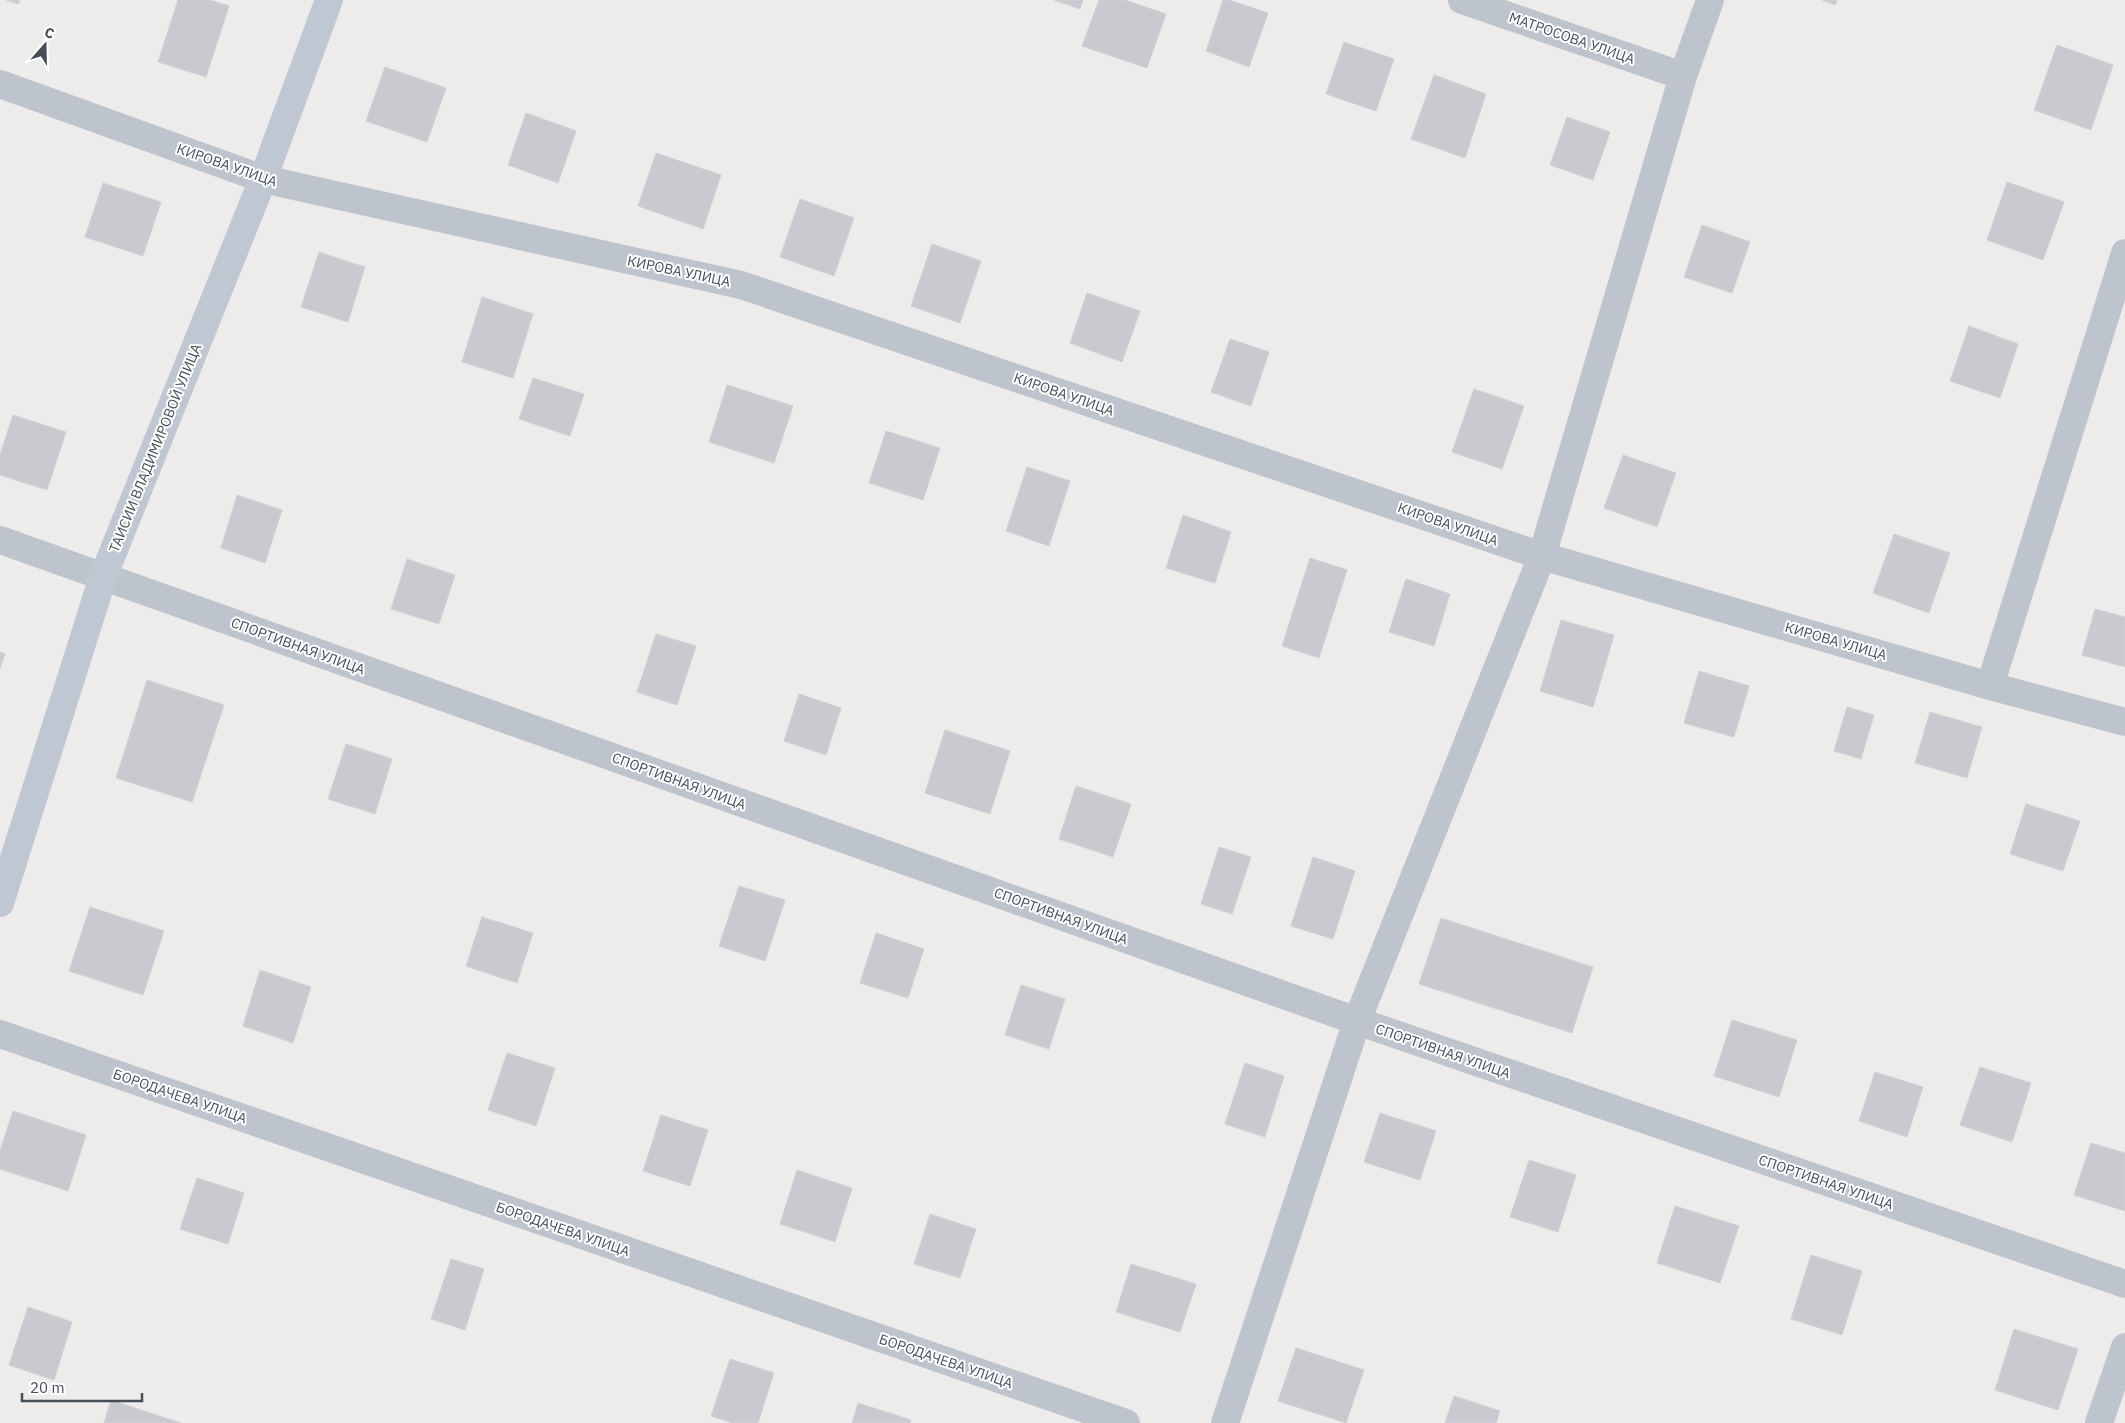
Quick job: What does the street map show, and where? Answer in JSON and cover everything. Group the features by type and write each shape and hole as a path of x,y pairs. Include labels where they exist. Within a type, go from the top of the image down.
{"street":[{"name":"ТАИСИИ ВЛАДИМИРОВОЙ УЛИЦА","path":"0,903 103,577 263,179 328,0"},
{"name":"МАТРОСОВА УЛИЦА","path":"1462,0 1683,76"},
{"path":"1225,1423 1357,1021 1542,556 1683,76 1710,0"},
{"name":"КИРОВА УЛИЦА","path":"0,84 263,179 741,285 1542,556 1990,686 2125,722"},
{"path":"1990,686 2125,253"},
{"name":"СПОРТИВНАЯ УЛИЦА","path":"0,540 1357,1021 2125,1284"},
{"name":"БОРОДАЧЕВА УЛИЦА","path":"0,1034 1126,1423"},
{"path":"2098,1423 2125,1348"}],"building":[{"path":"6,0 20,0 18,4"},
{"path":"178,0 210,0 229,6 206,77 158,62"},
{"path":"1054,0 1083,0 1080,9"},
{"path":"1099,0 1125,0 1166,14 1147,68 1082,46"},
{"path":"1223,0 1229,0 1268,13 1249,67 1206,51"},
{"path":"1822,0 1837,0 1835,5"},
{"path":"1344,42 1394,59 1376,111 1326,94"},
{"path":"2057,45 2113,65 2091,130 2034,110"},
{"path":"385,67 446,88 427,142 366,121"},
{"path":"1434,75 1486,94 1465,158 1411,139"},
{"path":"526,113 576,131 558,183 508,165"},
{"path":"1567,117 1610,132 1593,180 1550,165"},
{"path":"656,153 721,175 703,229 638,206"},
{"path":"2007,182 2064,202 2043,260 1987,240"},
{"path":"103,183 161,202 143,256 85,237"},
{"path":"800,199 854,218 834,276 780,257"},
{"path":"1702,225 1750,242 1732,293 1684,277"},
{"path":"932,244 981,261 960,323 911,306"},
{"path":"319,252 365,267 348,322 301,307"},
{"path":"1087,293 1140,311 1122,362 1070,343"},
{"path":"482,297 533,314 513,378 462,362"},
{"path":"1969,326 2018,344 2000,398 1950,381"},
{"path":"1230,339 1269,352 1251,406 1211,392"},
{"path":"533,378 584,394 570,436 519,419"},
{"path":"727,385 793,406 774,463 709,442"},
{"path":"1474,389 1524,406 1502,469 1452,452"},
{"path":"13,415 66,432 47,490 0,475 0,455"},
{"path":"886,431 940,448 923,500 869,483"},
{"path":"1623,455 1676,473 1657,527 1604,508"},
{"path":"1027,467 1070,481 1049,546 1006,531"},
{"path":"237,495 282,510 265,563 221,548"},
{"path":"1183,515 1231,532 1215,583 1166,568"},
{"path":"1894,534 1950,553 1929,613 1873,593"},
{"path":"1310,558 1347,570 1319,658 1282,646"},
{"path":"407,559 455,575 439,624 391,609"},
{"path":"1406,579 1450,594 1434,646 1389,632"},
{"path":"2095,609 2125,617 2125,667 2082,655"},
{"path":"1561,620 1614,635 1593,707 1540,691"},
{"path":"656,634 696,646 677,705 637,692"},
{"path":"0,652 5,654 0,669"},
{"path":"1699,671 1749,686 1734,737 1684,723"},
{"path":"147,680 224,705 192,802 116,778"},
{"path":"799,694 841,708 826,755 784,741"},
{"path":"1847,707 1874,715 1861,759 1834,751"},
{"path":"1930,712 1982,727 1967,778 1915,763"},
{"path":"945,730 1010,751 990,814 925,793"},
{"path":"346,744 392,759 375,814 328,799"},
{"path":"1076,786 1131,804 1113,857 1059,839"},
{"path":"2026,804 2080,821 2063,871 2010,854"},
{"path":"1219,847 1251,857 1232,914 1201,904"},
{"path":"1313,857 1355,871 1333,939 1291,926"},
{"path":"739,886 785,900 765,961 719,946"},
{"path":"90,907 164,931 143,995 69,971"},
{"path":"482,917 533,933 517,983 466,966"},
{"path":"1441,918 1593,967 1572,1033 1419,984"},
{"path":"876,933 924,949 908,998 860,983"},
{"path":"260,970 311,987 293,1043 243,1026"},
{"path":"1021,985 1065,999 1049,1049 1005,1035"},
{"path":"1732,1020 1797,1040 1779,1097 1714,1076"},
{"path":"507,1053 555,1068 536,1126 488,1110"},
{"path":"1245,1063 1284,1076 1265,1137 1225,1124"},
{"path":"1980,1067 2031,1083 2012,1142 1960,1125"},
{"path":"1875,1072 1923,1087 1907,1137 1859,1121"},
{"path":"13,1111 86,1135 68,1191 0,1169 0,1151"},
{"path":"1380,1113 1436,1131 1420,1180 1364,1162"},
{"path":"661,1115 708,1130 690,1186 643,1171"},
{"path":"2091,1143 2125,1153 2125,1211 2074,1195"},
{"path":"1529,1160 1576,1175 1558,1232 1510,1217"},
{"path":"797,1170 852,1188 835,1242 780,1224"},
{"path":"197,1178 244,1193 228,1244 180,1229"},
{"path":"1675,1206 1739,1226 1720,1283 1657,1263"},
{"path":"930,1214 976,1229 960,1278 914,1264"},
{"path":"1811,1255 1862,1271 1842,1335 1791,1319"},
{"path":"451,1259 484,1269 465,1330 431,1319"},
{"path":"1131,1264 1196,1284 1180,1332 1116,1312"},
{"path":"28,1307 72,1322 54,1380 9,1365"},
{"path":"2014,1329 2078,1349 2058,1410 1995,1390"},
{"path":"1296,1348 1364,1370 1346,1423 1278,1401"},
{"path":"730,1359 774,1373 758,1423 733,1423 711,1416"},
{"path":"1454,1396 1500,1411 1496,1423 1445,1423"},
{"path":"111,1400 181,1423 104,1423"},
{"path":"858,1403 911,1420 910,1423 852,1423"}]}
